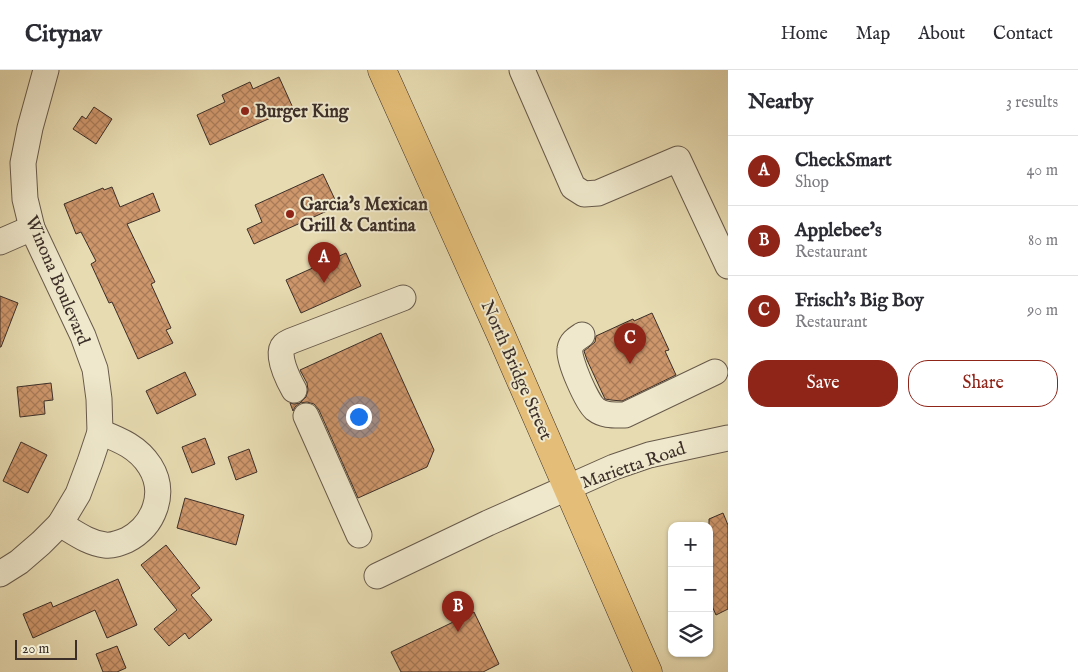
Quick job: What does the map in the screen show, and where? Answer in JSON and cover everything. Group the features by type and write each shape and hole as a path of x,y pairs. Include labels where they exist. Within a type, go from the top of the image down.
{"main road":[{"name":"North Bridge Street","path":"382,70 472,268 648,672"}],"street":[{"name":"Winona Boulevard","path":"0,574 19,562 42,543 60,524 78,494 100,432 99,399 95,369 83,336 32,228 25,199 23,163 45,70"},
{"path":"522,70 573,187 584,194 598,193 678,159 728,266"},
{"path":"0,242 32,228"},
{"path":"294,390 285,371 282,358 281,350 284,345 403,298"},
{"path":"582,335 570,347 572,364 588,399 594,408 603,414 613,416 625,415 715,372"},
{"path":"306,416 360,535"},
{"path":"60,524 89,541 106,545 119,544 145,527 153,514 158,499 157,480 149,465 137,451 124,441 100,432"},
{"name":"Marietta Road","path":"377,576 488,522 614,467 649,455 728,438"}],"building":[{"name":"Burger King","path":"279,77 293,108 210,145 197,115 225,102 222,95 250,82 253,89"},
{"path":"94,107 112,119 96,144 73,129 82,116 86,119"},
{"name":"Garcia's Mexican Grill & Cantina","path":"323,174 338,206 254,244 247,229 262,222 255,205"},
{"path":"112,187 120,207 153,193 160,211 127,224 155,282 151,284 171,328 166,330 173,343 138,359 112,302 109,303 91,264 96,261 81,232 76,234 64,204 103,188 104,190"},
{"path":"346,253 361,286 301,313 286,280"},
{"path":"0,296 18,303 1,347 0,347"},
{"path":"652,313 669,350 665,351 676,375 622,401 605,399 584,351 595,342 596,336 633,319 634,321"},
{"path":"381,333 434,450 427,467 358,498 319,410 314,404 300,403 306,397 308,390 307,383 300,370"},
{"path":"185,372 196,395 157,414 146,391"},
{"path":"51,383 53,400 44,401 45,414 20,417 17,387"},
{"path":"290,403 300,403 295,407 293,411"},
{"path":"205,438 215,464 192,473 182,447"},
{"path":"21,442 47,455 28,493 3,481"},
{"path":"249,449 257,472 236,480 228,457"},
{"path":"185,498 244,515 236,545 177,528"},
{"path":"723,513 728,525 728,609 716,615 713,608 713,522 709,522 709,519"},
{"path":"166,545 200,588 191,595 212,620 189,639 185,633 169,646 154,629 177,610 141,565"},
{"path":"118,579 137,625 107,638 95,610 33,638 23,614 51,602 53,607"},
{"path":"474,612 499,664 483,672 401,672 391,652"},
{"path":"117,646 126,668 117,672 103,672 96,654"}],"place":[{"name":"Burger King","path":"245,111"},
{"name":"Garcia's Mexican Grill & Cantina","path":"290,214"},
{"name":"CheckSmart","path":"324,283"},
{"name":"Frisch's Big Boy","path":"630,364"},
{"name":"Applebee's","path":"458,632"}]}
